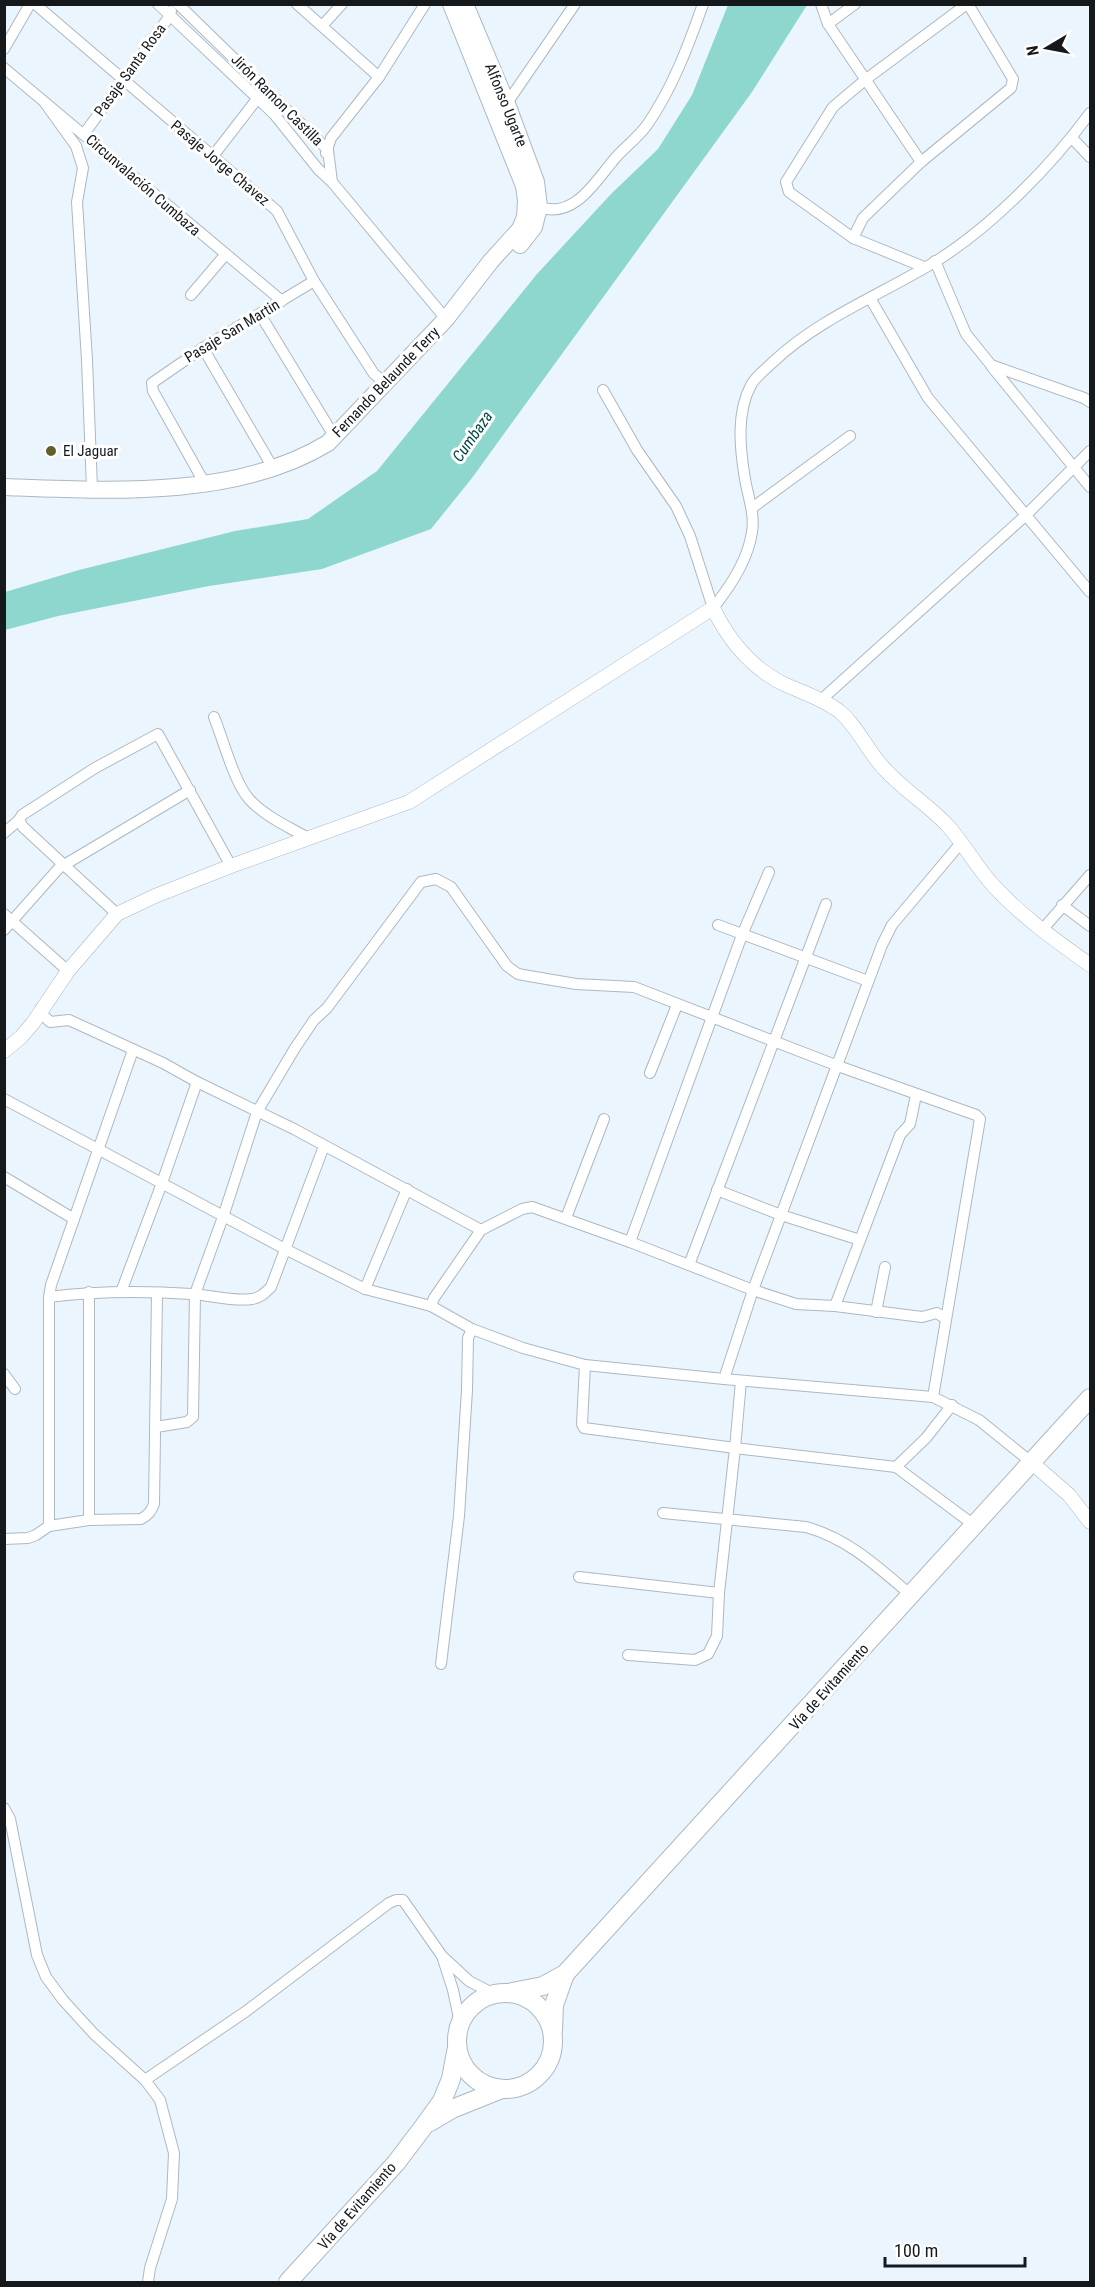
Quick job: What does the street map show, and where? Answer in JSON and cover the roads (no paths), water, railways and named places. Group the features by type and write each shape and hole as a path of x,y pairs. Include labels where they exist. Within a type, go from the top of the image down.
{"highway":[{"name":"Vía de Evitamiento","path":"501,1994 543,1986 565,1974 912,1596 1090,1398"},
{"name":"Vía de Evitamiento","path":"552,2036 554,2005 565,1974"},
{"path":"501,1994 521,1996 536,2005 547,2019 552,2036 551,2053 539,2074 526,2084 502,2089 487,2085 473,2077 463,2064 457,2043 460,2023 465,2015 477,2002 501,1994"},
{"name":"Vía de Evitamiento","path":"288,2283 396,2163 424,2127 442,2101 451,2079 457,2043"},
{"name":"Vía de Evitamiento","path":"424,2127 452,2109 502,2089"}],"main road":[{"name":"Fernando Belaunde Terry","path":"4,487 92,489 189,487 263,472 304,457 328,443 446,320 471,286 520,229 525,216 526,200 501,108 451,4"},
{"name":"Alfonso Ugarte","path":"469,7 501,108 536,183 539,207"},
{"name":"Fernando Belaunde Terry","path":"471,286 490,275 517,249 534,227 539,207"}],"street":[{"path":"4,49 30,4"},
{"name":"Pasaje Jorge Chavez","path":"35,4 277,211 314,281 374,374 386,383"},
{"path":"158,4 282,123 446,320"},
{"name":"Pasaje Santa Rosa","path":"84,134 169,17 172,4"},
{"name":"Jirón Ramon Castilla","path":"178,4 328,150 332,182"},
{"path":"297,4 379,77"},
{"path":"322,26 342,4"},
{"path":"318,169 328,150 331,138 379,77 425,4"},
{"path":"501,108 575,4"},
{"path":"539,207 562,208 583,197 621,150 645,128 677,71 702,4"},
{"path":"821,4 828,24 921,162"},
{"path":"828,24 855,4"},
{"path":"853,238 863,218 921,162 1011,88 1013,79 967,4 865,80 833,107 786,182 789,192 853,238 924,267"},
{"name":"Circunvalación Cumbaza","path":"4,68 282,301"},
{"path":"213,156 257,99"},
{"path":"45,103 76,146 83,168 77,202 92,489"},
{"path":"4,1051 33,1023 68,971 117,914 155,896 231,866 409,802 713,608 735,577 746,554 752,532 752,508 741,442 742,418 751,385 792,344 821,325 935,261 993,218 1072,138 1090,112"},
{"path":"1072,138 1090,158"},
{"path":"191,295 225,255"},
{"path":"935,261 966,334 1090,487"},
{"name":"Pasaje San Martin","path":"205,484 153,391 152,383 203,348 314,281"},
{"path":"870,298 928,398 1090,592"},
{"path":"260,315 334,436"},
{"path":"203,348 273,468"},
{"path":"991,365 1090,402"},
{"path":"603,390 638,450 676,506 690,536 713,608 732,640 755,667 772,678 821,700 839,712 853,726 881,765 949,827 992,883 1020,913 1090,964"},
{"path":"752,508 850,436"},
{"path":"821,700 1025,516 1090,451"},
{"path":"214,717 242,789 250,800 267,814 308,838"},
{"path":"4,833 22,815 95,768 158,734 231,866"},
{"path":"4,930 9,918 58,868 190,790"},
{"path":"19,820 23,827 117,914"},
{"path":"724,1379 753,1290 868,981 892,925 960,844"},
{"path":"630,1242 711,1017 769,872"},
{"path":"1042,930 1090,875"},
{"path":"156,1427 187,1422 193,1417 195,1294 224,1217 257,1112 314,1020 327,1008 421,882 436,879 451,887 507,966 518,974 576,984 634,987 838,1066 976,1115 980,1119 933,1396"},
{"path":"689,1265 826,904"},
{"path":"1062,905 1090,926"},
{"path":"9,918 68,971"},
{"path":"718,925 868,981"},
{"path":"650,1073 677,1005"},
{"path":"41,1008 43,1015 50,1022 69,1020 163,1063 294,1129 481,1230"},
{"path":"49,1526 49,1297 51,1285 133,1050"},
{"path":"121,1292 162,1184 197,1082"},
{"path":"835,1306 900,1135 910,1124 916,1095"},
{"path":"4,1099 285,1250 365,1289 431,1306 472,1329 523,1348 585,1365 741,1382 933,1396 979,1420 1069,1495 1090,1522"},
{"path":"566,1218 604,1119"},
{"path":"49,1297 89,1292 195,1294 246,1299 261,1296 271,1287 324,1146"},
{"path":"4,1177 74,1219"},
{"path":"365,1289 407,1190"},
{"path":"717,1190 781,1215 860,1240"},
{"path":"431,1306 434,1298 481,1230 527,1208 566,1218 753,1290 796,1304 835,1306 922,1317 937,1313 946,1319"},
{"path":"876,1312 885,1267"},
{"path":"89,1292 89,1520"},
{"path":"4,1539 28,1538 49,1526 89,1520 141,1519 152,1510 156,1427 157,1293"},
{"path":"441,1664 459,1516 468,1338 472,1329"},
{"path":"585,1365 582,1424 584,1428 896,1467 974,1525"},
{"path":"4,1374 15,1389"},
{"path":"628,1655 695,1660 708,1654 717,1636 719,1593 741,1382"},
{"path":"896,1467 926,1438 952,1406"},
{"path":"663,1513 806,1527 823,1532 837,1538 873,1562 912,1596"},
{"path":"579,1577 719,1593"},
{"path":"4,1808 10,1819 37,1955 46,1977 63,2000 94,2034 145,2080 160,2100 174,2153 172,2199 150,2268 148,2283"},
{"path":"145,2080 245,2012 396,1900 403,1900 442,1956 469,1981 501,1994"},
{"path":"442,1956 453,1990 460,2023"}],"water":[{"name":"Cumbaza","path":"728,5 807,5 752,92 472,478 431,529 322,569 209,586 58,616 5,630 5,592 79,570 235,531 308,519 377,471 537,274 611,194 658,149 692,95"}],"place":[{"name":"El Jaguar","path":"51,451"}]}
